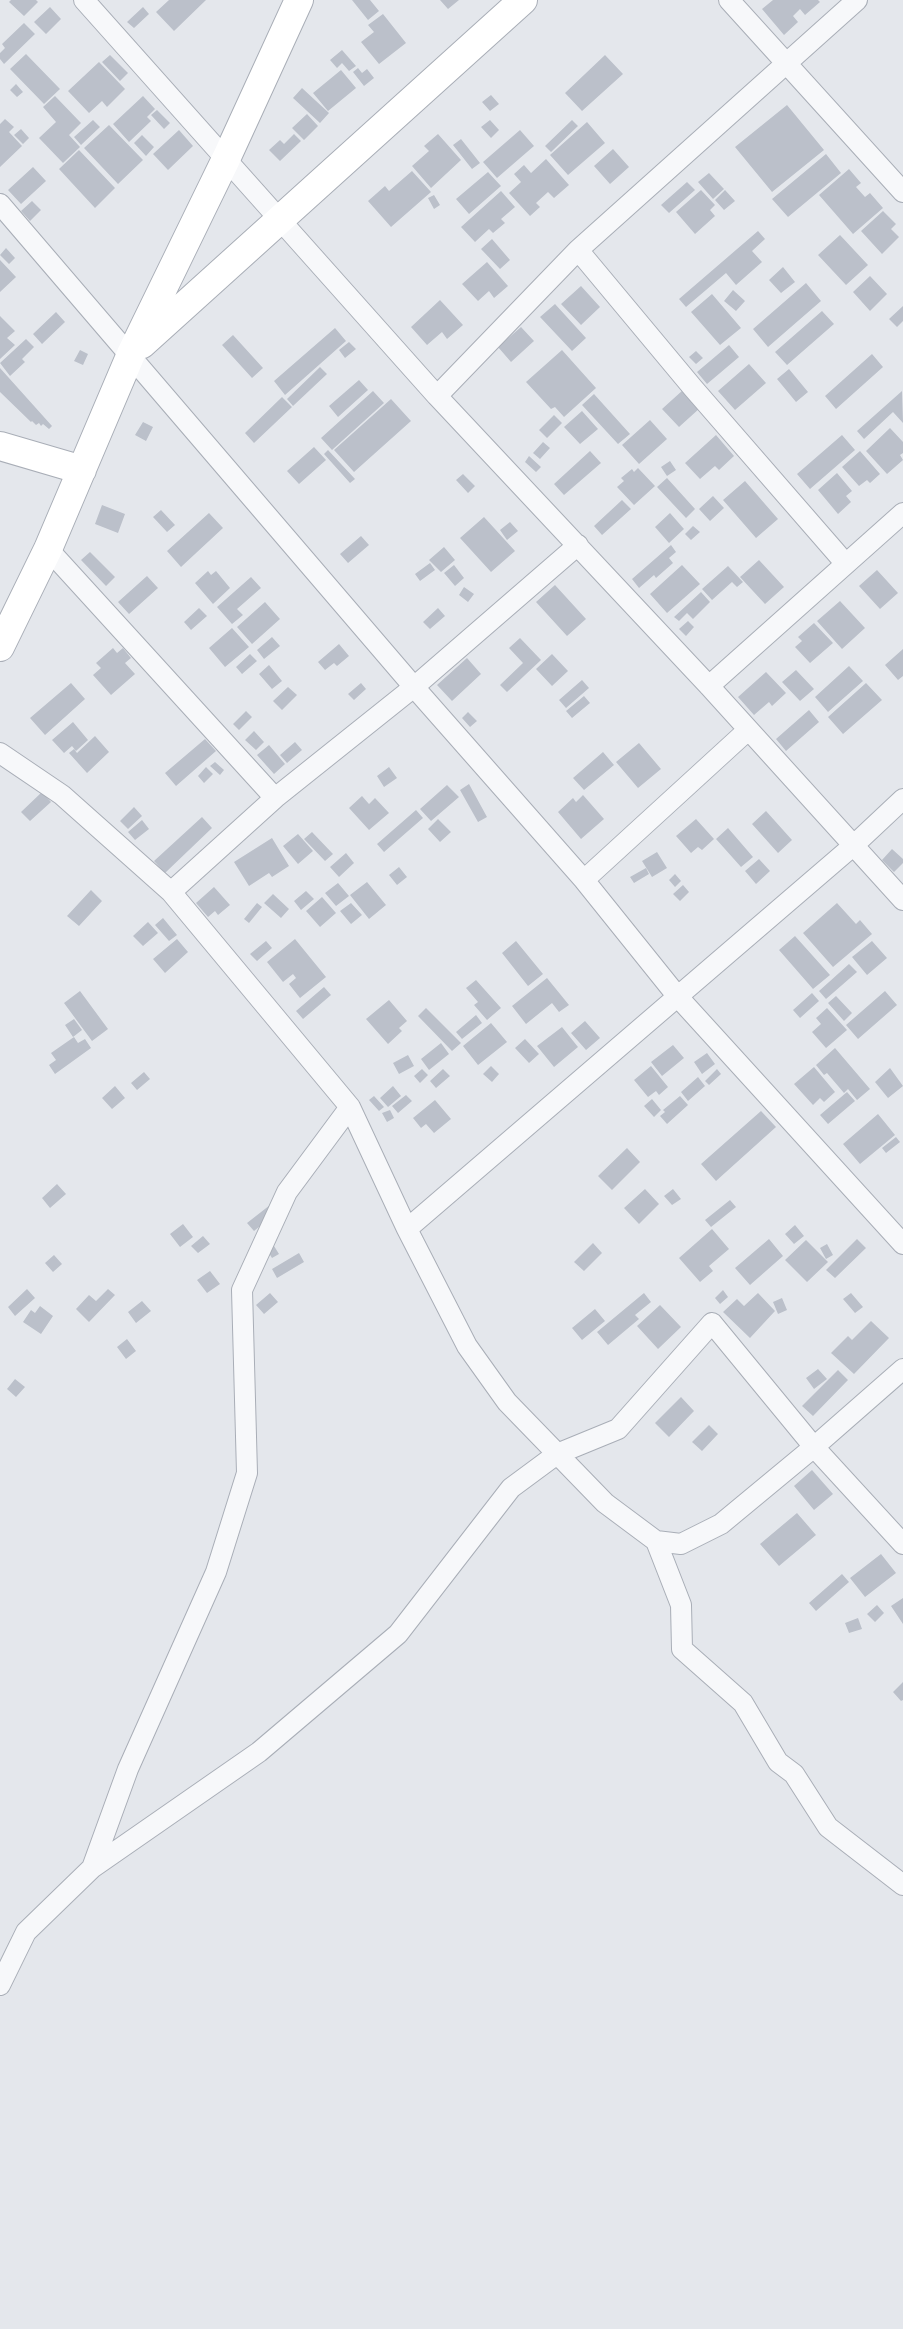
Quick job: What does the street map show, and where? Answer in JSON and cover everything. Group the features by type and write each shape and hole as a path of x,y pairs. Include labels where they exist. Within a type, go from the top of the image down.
{"street":[{"path":"84,0 437,396 709,686 903,900"},
{"path":"0,647 48,549 131,354 226,159 299,0"},
{"path":"131,354 523,0"},
{"path":"729,0 903,192"},
{"path":"437,396 578,250 857,0"},
{"path":"0,204 131,354 414,687 584,880 678,997 903,1244"},
{"path":"578,250 693,388 846,564"},
{"path":"0,446 82,470"},
{"path":"709,686 903,513"},
{"path":"171,892 275,798 414,687 578,545"},
{"path":"48,549 275,798"},
{"path":"584,880 748,730"},
{"path":"0,753 62,795 171,892 350,1107 407,1229 467,1346 507,1402 557,1454 605,1503 656,1541 681,1544 722,1524 814,1447 903,1368"},
{"path":"407,1229 854,845 903,799"},
{"path":"92,1868 128,1769 216,1572 246,1473 242,1290 287,1192 350,1107"},
{"path":"0,1985 26,1932 92,1868 259,1752 398,1634 511,1488 557,1454 618,1429 712,1323 814,1447 903,1544"},
{"path":"656,1541 681,1604 682,1649 743,1703 778,1762 794,1774 828,1828 903,1885"}],"building":[{"path":"11,0 36,0 38,2 24,16 9,2"},
{"path":"169,0 206,0 174,31 156,12"},
{"path":"352,0 370,0 379,11 368,20"},
{"path":"440,0 459,0 448,9"},
{"path":"773,0 818,0 820,2 805,15 800,9 793,16 798,22 784,35 762,9"},
{"path":"50,7 61,19 46,34 34,22"},
{"path":"143,7 149,14 134,28 127,22"},
{"path":"383,14 406,43 379,64 361,42 374,32 368,25"},
{"path":"24,23 35,34 4,64 0,59 0,53 5,48 2,44"},
{"path":"342,50 356,66 349,71 342,63 337,68 330,60"},
{"path":"26,54 60,89 44,104 10,69"},
{"path":"110,55 128,73 120,81 102,62"},
{"path":"605,55 623,74 582,111 565,93"},
{"path":"99,62 125,89 107,107 102,101 89,113 68,91"},
{"path":"358,68 362,73 367,69 374,78 364,86 353,72"},
{"path":"341,70 356,88 328,111 313,93"},
{"path":"16,84 23,92 17,97 10,90"},
{"path":"302,88 329,113 320,123 293,98"},
{"path":"491,95 499,104 490,111 482,102"},
{"path":"55,96 81,123 69,135 80,147 63,163 39,138 56,122 43,107"},
{"path":"143,96 155,109 147,117 151,121 129,142 113,124"},
{"path":"787,105 824,150 772,192 735,147"},
{"path":"157,110 170,123 164,129 151,115"},
{"path":"307,114 318,126 304,140 292,128"},
{"path":"5,119 14,127 9,132 22,146 0,167 0,124"},
{"path":"93,120 100,127 81,145 74,137"},
{"path":"490,120 499,130 491,138 481,127"},
{"path":"572,120 578,126 551,152 545,146"},
{"path":"587,122 605,143 568,175 550,155"},
{"path":"109,125 143,160 118,184 84,148"},
{"path":"21,129 29,138 23,144 14,135"},
{"path":"179,130 193,146 168,170 153,154"},
{"path":"520,130 534,146 497,178 483,162"},
{"path":"294,134 301,141 280,161 269,150 280,140 284,144"},
{"path":"438,134 461,160 431,188 412,166 429,151 424,146"},
{"path":"142,135 154,147 146,156 134,143"},
{"path":"461,139 480,163 472,169 453,145"},
{"path":"613,149 629,167 610,184 594,166"},
{"path":"79,150 115,188 95,208 59,169"},
{"path":"826,154 841,173 788,217 772,199"},
{"path":"546,159 569,185 554,198 548,192 536,203 540,207 530,216 509,193 521,182 514,174 524,165 531,173"},
{"path":"33,167 46,181 21,204 8,190"},
{"path":"849,169 861,183 856,187 865,197 870,193 883,208 853,234 819,195"},
{"path":"412,171 431,192 391,227 368,201 385,186 389,191"},
{"path":"488,172 501,186 469,214 456,199"},
{"path":"709,173 724,189 713,199 698,182"},
{"path":"687,182 695,190 669,213 661,205"},
{"path":"701,190 715,205 710,210 715,216 695,234 676,212"},
{"path":"725,190 735,201 724,210 715,200"},
{"path":"501,191 515,207 501,219 505,223 493,233 489,229 475,242 461,227"},
{"path":"434,195 440,205 434,209 428,198"},
{"path":"32,201 41,210 30,221 21,211"},
{"path":"883,211 896,224 891,229 899,237 882,254 861,231"},
{"path":"758,231 765,239 752,251 762,262 736,285 726,273 686,307 679,299"},
{"path":"840,235 868,265 846,285 818,255"},
{"path":"492,239 510,260 500,269 481,249"},
{"path":"6,248 15,258 9,264 0,255"},
{"path":"0,260 16,277 0,292"},
{"path":"487,262 508,286 494,298 489,291 478,301 462,284"},
{"path":"783,267 795,282 781,293 769,280"},
{"path":"870,276 887,294 870,311 853,292"},
{"path":"806,283 821,301 768,347 753,329"},
{"path":"581,286 600,307 581,325 561,304"},
{"path":"733,290 745,301 736,311 724,301"},
{"path":"712,294 741,328 720,345 691,312"},
{"path":"440,300 463,325 447,339 442,332 427,345 411,327"},
{"path":"555,304 586,338 572,351 540,317"},
{"path":"903,306 903,321 897,327 889,319"},
{"path":"822,311 834,324 787,365 775,352"},
{"path":"56,312 65,322 42,344 33,334"},
{"path":"0,316 15,331 7,338 15,345 0,359"},
{"path":"521,327 534,341 511,362 498,347"},
{"path":"335,328 346,341 285,395 274,381"},
{"path":"233,335 263,368 252,378 222,345"},
{"path":"26,339 34,347 22,359 25,362 10,376 0,363"},
{"path":"349,342 356,349 345,358 339,350"},
{"path":"729,345 739,357 707,384 697,372"},
{"path":"80,350 88,354 83,365 74,361"},
{"path":"562,350 596,388 564,417 555,407 551,409 526,382"},
{"path":"696,351 703,358 696,364 689,357"},
{"path":"872,354 883,367 836,409 825,396"},
{"path":"749,364 766,383 735,410 718,391"},
{"path":"320,367 327,374 293,406 287,399"},
{"path":"0,368 52,426 49,429 43,424 41,426 39,423 36,425 31,422 0,392"},
{"path":"789,369 808,392 796,402 777,379"},
{"path":"359,380 368,390 338,417 329,406"},
{"path":"683,390 700,408 679,427 662,409"},
{"path":"373,391 384,403 332,450 321,438"},
{"path":"902,391 903,423 893,412 864,439 857,431"},
{"path":"594,394 630,434 618,444 582,405"},
{"path":"282,397 292,407 254,443 245,433"},
{"path":"391,399 411,421 354,472 334,450"},
{"path":"582,411 598,429 580,444 564,427"},
{"path":"554,415 562,423 547,438 539,430"},
{"path":"650,420 667,439 639,464 622,445"},
{"path":"143,422 153,427 146,441 135,435"},
{"path":"890,428 903,442 903,453 900,455 903,460 887,474 866,451"},
{"path":"716,435 734,456 719,470 715,466 700,479 685,463"},
{"path":"842,435 855,450 810,489 797,474"},
{"path":"543,442 550,448 540,459 533,453"},
{"path":"314,447 326,460 299,484 287,471"},
{"path":"328,450 355,479 350,483 324,454"},
{"path":"590,451 601,463 564,495 554,484"},
{"path":"860,451 880,474 870,483 867,480 859,486 842,467"},
{"path":"529,456 541,467 536,472 525,462"},
{"path":"670,461 676,470 667,476 661,467"},
{"path":"638,468 655,486 634,505 617,487 624,481 621,478 632,469 634,472"},
{"path":"837,473 852,491 846,496 851,502 838,514 818,490"},
{"path":"463,474 475,486 468,493 456,480"},
{"path":"667,478 695,509 686,518 657,487"},
{"path":"745,481 778,519 756,538 723,500"},
{"path":"713,496 724,508 710,521 699,509"},
{"path":"622,500 631,509 602,535 594,526"},
{"path":"102,505 125,514 118,533 95,524"},
{"path":"161,510 175,525 167,532 153,517"},
{"path":"209,513 223,528 181,567 167,551"},
{"path":"670,513 684,529 669,543 655,527"},
{"path":"484,517 515,551 491,572 460,538"},
{"path":"510,522 518,531 507,540 500,530"},
{"path":"693,526 700,532 691,540 685,534"},
{"path":"361,536 369,545 348,563 340,554"},
{"path":"671,545 676,552 669,558 673,563 656,578 654,575 639,588 632,579"},
{"path":"444,547 455,560 441,572 429,560"},
{"path":"90,552 115,577 106,586 81,560"},
{"path":"759,560 784,587 765,604 740,577"},
{"path":"430,563 435,570 420,581 415,574"},
{"path":"454,565 464,578 455,586 444,573"},
{"path":"682,565 700,584 667,613 650,594"},
{"path":"728,566 743,582 737,587 732,582 712,600 702,589"},
{"path":"877,570 898,593 880,609 859,586"},
{"path":"208,571 211,575 216,571 230,588 213,604 195,583"},
{"path":"147,576 158,588 129,614 118,602"},
{"path":"251,577 261,588 237,609 243,615 232,624 217,607"},
{"path":"555,585 586,619 567,636 536,602"},
{"path":"464,587 474,594 468,602 459,595"},
{"path":"701,592 710,602 693,619 687,613 679,621 674,617"},
{"path":"840,601 865,628 842,649 817,621"},
{"path":"265,602 280,619 252,644 237,627"},
{"path":"199,608 207,616 191,630 184,622"},
{"path":"438,608 445,616 430,629 423,622"},
{"path":"688,621 694,627 686,636 679,629"},
{"path":"814,623 833,643 810,663 795,647 802,641 798,637"},
{"path":"232,628 249,647 225,667 209,648"},
{"path":"272,637 280,646 264,659 257,650"},
{"path":"520,638 541,660 507,692 500,685 523,663 509,648"},
{"path":"339,644 349,656 337,666 334,663 325,670 318,662"},
{"path":"113,648 117,653 123,648 131,658 125,663 135,674 111,695 93,675 101,668 96,663"},
{"path":"903,649 903,676 898,680 885,665"},
{"path":"250,654 257,661 242,674 236,667"},
{"path":"552,654 568,671 552,686 536,669"},
{"path":"467,658 481,674 452,701 437,685"},
{"path":"269,665 282,681 272,689 259,674"},
{"path":"849,666 863,681 828,712 815,697"},
{"path":"796,670 814,689 800,701 782,682"},
{"path":"766,672 786,693 772,706 769,702 754,715 738,697"},
{"path":"582,680 589,688 566,708 559,700"},
{"path":"71,683 85,699 45,735 30,718"},
{"path":"361,683 366,689 354,700 348,694"},
{"path":"866,683 882,700 843,734 828,717"},
{"path":"288,687 297,695 282,710 273,701"},
{"path":"584,696 590,703 572,718 566,711"},
{"path":"809,710 819,722 786,751 776,739"},
{"path":"246,711 252,717 239,730 233,724"},
{"path":"468,712 477,721 470,727 462,718"},
{"path":"73,722 88,740 76,751 72,746 64,753 52,740"},
{"path":"254,731 264,742 256,750 245,740"},
{"path":"95,736 109,752 87,773 69,753 74,749 77,753"},
{"path":"205,739 216,751 176,786 165,773"},
{"path":"295,742 302,750 287,763 280,755"},
{"path":"639,743 661,769 638,788 616,762"},
{"path":"269,745 285,764 274,774 257,755"},
{"path":"603,752 614,765 584,790 573,778"},
{"path":"215,762 224,770 220,775 210,766"},
{"path":"206,767 213,774 204,783 198,776"},
{"path":"389,767 397,778 384,787 377,776"},
{"path":"469,784 487,817 478,822 460,790"},
{"path":"447,785 459,797 431,821 420,809"},
{"path":"42,792 51,802 30,821 21,812"},
{"path":"583,795 604,819 581,839 558,812 573,798 576,802"},
{"path":"362,796 369,804 375,798 389,813 369,830 349,808"},
{"path":"134,807 142,816 128,829 120,821"},
{"path":"416,810 423,818 384,852 377,844"},
{"path":"766,811 792,840 778,853 752,824"},
{"path":"202,817 212,828 165,873 154,861"},
{"path":"438,819 451,832 440,842 428,829"},
{"path":"696,819 714,839 702,850 698,847 691,853 676,836"},
{"path":"142,820 149,829 135,840 128,832"},
{"path":"728,828 753,857 741,867 716,839"},
{"path":"312,832 333,854 325,861 304,839"},
{"path":"298,834 313,851 298,864 283,846"},
{"path":"272,838 289,866 272,877 269,873 249,886 234,862"},
{"path":"892,849 903,859 903,863 894,872 882,860"},
{"path":"657,852 667,868 652,877 642,861"},
{"path":"346,853 354,863 339,877 330,867"},
{"path":"759,859 770,871 756,884 745,871"},
{"path":"399,867 407,877 397,885 389,875"},
{"path":"646,868 649,874 634,883 630,877"},
{"path":"675,874 681,881 675,887 669,880"},
{"path":"367,882 386,905 369,919 350,895"},
{"path":"338,883 349,896 336,906 325,893"},
{"path":"683,885 689,892 680,901 673,894"},
{"path":"214,887 230,905 218,915 215,911 208,917 196,903"},
{"path":"91,890 102,901 79,926 67,916"},
{"path":"306,891 314,899 301,910 294,901"},
{"path":"273,894 289,909 281,918 264,903"},
{"path":"322,897 336,913 320,927 306,911"},
{"path":"257,903 262,907 249,923 244,919"},
{"path":"351,903 362,915 351,924 340,911"},
{"path":"837,903 856,924 860,920 872,934 833,967 803,933"},
{"path":"163,918 177,935 169,941 155,925"},
{"path":"148,922 158,933 143,946 133,936"},
{"path":"795,936 830,975 813,989 779,950"},
{"path":"177,939 188,952 165,973 153,959"},
{"path":"295,939 326,977 300,998 289,984 296,978 293,974 283,982 267,962"},
{"path":"266,941 272,948 257,961 250,954"},
{"path":"516,941 543,974 528,986 502,953"},
{"path":"872,941 887,958 867,975 852,957"},
{"path":"849,964 857,972 826,999 819,991"},
{"path":"547,978 569,1005 559,1012 552,1003 526,1024 512,1006"},
{"path":"476,980 501,1008 487,1020 474,1005 478,1002 466,988"},
{"path":"324,987 331,995 303,1019 296,1011"},
{"path":"80,991 108,1029 92,1041 64,1003"},
{"path":"885,991 897,1005 858,1039 846,1025"},
{"path":"812,993 819,1001 800,1018 793,1010"},
{"path":"836,996 852,1013 844,1021 828,1003"},
{"path":"389,1000 407,1021 399,1028 402,1031 388,1044 366,1019"},
{"path":"426,1008 461,1043 452,1051 418,1016"},
{"path":"827,1008 847,1030 826,1048 812,1032 821,1024 816,1018"},
{"path":"476,1015 482,1023 462,1039 456,1032"},
{"path":"74,1019 82,1030 73,1037 65,1025"},
{"path":"585,1021 600,1038 586,1050 571,1033"},
{"path":"491,1023 507,1042 478,1065 463,1046"},
{"path":"562,1027 578,1047 554,1067 537,1046"},
{"path":"74,1037 78,1043 85,1039 91,1048 55,1074 49,1065 56,1060 51,1053"},
{"path":"525,1039 539,1054 529,1063 515,1048"},
{"path":"441,1043 449,1054 429,1070 421,1059"},
{"path":"673,1045 684,1058 662,1076 651,1062"},
{"path":"835,1048 870,1089 857,1100 848,1089 844,1093 827,1073 824,1075 816,1065"},
{"path":"707,1053 715,1064 702,1074 694,1062"},
{"path":"408,1055 414,1066 399,1074 393,1063"},
{"path":"491,1066 499,1074 492,1082 483,1074"},
{"path":"651,1066 668,1087 659,1095 656,1091 648,1097 634,1080"},
{"path":"814,1067 835,1092 824,1102 820,1098 813,1105 794,1084"},
{"path":"890,1068 903,1086 888,1098 875,1082"},
{"path":"422,1069 428,1075 420,1083 414,1076"},
{"path":"443,1069 450,1076 436,1088 430,1081"},
{"path":"717,1069 721,1074 709,1085 705,1081"},
{"path":"144,1072 150,1079 137,1090 131,1083"},
{"path":"698,1077 705,1086 688,1101 681,1092"},
{"path":"115,1086 125,1098 112,1109 102,1098"},
{"path":"393,1086 401,1096 388,1107 380,1098"},
{"path":"847,1092 855,1101 828,1124 820,1115"},
{"path":"406,1095 412,1101 398,1113 392,1106"},
{"path":"374,1096 384,1107 379,1111 369,1100"},
{"path":"680,1096 688,1105 667,1124 660,1116 665,1112 663,1110"},
{"path":"652,1099 661,1110 654,1117 644,1106"},
{"path":"435,1100 451,1119 434,1133 426,1124 421,1128 413,1118"},
{"path":"390,1110 394,1118 387,1122 382,1113"},
{"path":"761,1111 776,1127 716,1181 701,1164"},
{"path":"878,1114 895,1135 860,1164 843,1144"},
{"path":"896,1137 900,1142 886,1153 882,1148"},
{"path":"627,1148 640,1162 612,1190 598,1176"},
{"path":"57,1184 66,1194 50,1208 42,1198"},
{"path":"645,1189 659,1204 639,1224 624,1208"},
{"path":"673,1189 681,1199 672,1205 664,1196"},
{"path":"279,1198 285,1206 254,1231 247,1223"},
{"path":"730,1200 736,1207 711,1227 705,1220"},
{"path":"183,1224 193,1237 180,1247 170,1234"},
{"path":"795,1225 804,1236 794,1244 785,1234"},
{"path":"712,1229 729,1249 709,1266 713,1271 700,1282 679,1258"},
{"path":"203,1236 210,1244 198,1253 191,1246"},
{"path":"769,1239 783,1256 750,1285 735,1268"},
{"path":"857,1239 866,1248 835,1278 826,1270"},
{"path":"806,1240 828,1262 807,1282 785,1260"},
{"path":"593,1243 602,1253 584,1271 574,1262"},
{"path":"827,1244 833,1255 826,1259 820,1248"},
{"path":"274,1246 279,1254 272,1258 267,1250"},
{"path":"299,1253 304,1262 277,1278 272,1269"},
{"path":"54,1255 62,1264 53,1272 45,1263"},
{"path":"210,1271 220,1284 207,1293 197,1280"},
{"path":"27,1289 35,1298 15,1316 8,1307"},
{"path":"108,1289 115,1295 89,1322 76,1309 89,1295 96,1301"},
{"path":"723,1290 728,1297 720,1304 715,1298"},
{"path":"270,1293 278,1302 264,1314 256,1305"},
{"path":"644,1293 651,1302 635,1315 639,1319 608,1345 597,1332"},
{"path":"758,1293 775,1311 750,1338 723,1312 737,1299 744,1306"},
{"path":"851,1293 863,1307 855,1313 843,1299"},
{"path":"782,1298 787,1310 778,1314 773,1302"},
{"path":"142,1301 151,1311 136,1323 128,1312"},
{"path":"660,1305 681,1327 658,1349 637,1326"},
{"path":"40,1306 53,1316 41,1334 23,1322 31,1310 35,1313"},
{"path":"595,1309 605,1321 582,1340 572,1328"},
{"path":"871,1321 889,1338 854,1374 831,1353 848,1336 852,1340"},
{"path":"127,1339 136,1351 126,1359 117,1347"},
{"path":"818,1369 827,1379 814,1389 806,1378"},
{"path":"838,1370 848,1380 813,1416 802,1406"},
{"path":"15,1379 25,1387 16,1397 7,1389"},
{"path":"681,1397 694,1411 669,1437 655,1423"},
{"path":"709,1425 718,1434 702,1451 692,1442"},
{"path":"812,1470 833,1494 814,1510 794,1486"},
{"path":"797,1513 816,1535 779,1566 760,1544"},
{"path":"881,1554 896,1573 865,1597 850,1578"},
{"path":"842,1574 849,1582 816,1611 809,1603"},
{"path":"903,1598 903,1624 891,1606"},
{"path":"877,1605 884,1613 875,1622 867,1614"},
{"path":"858,1618 862,1629 849,1633 845,1623"},
{"path":"903,1682 903,1700 901,1701 893,1692"}]}
